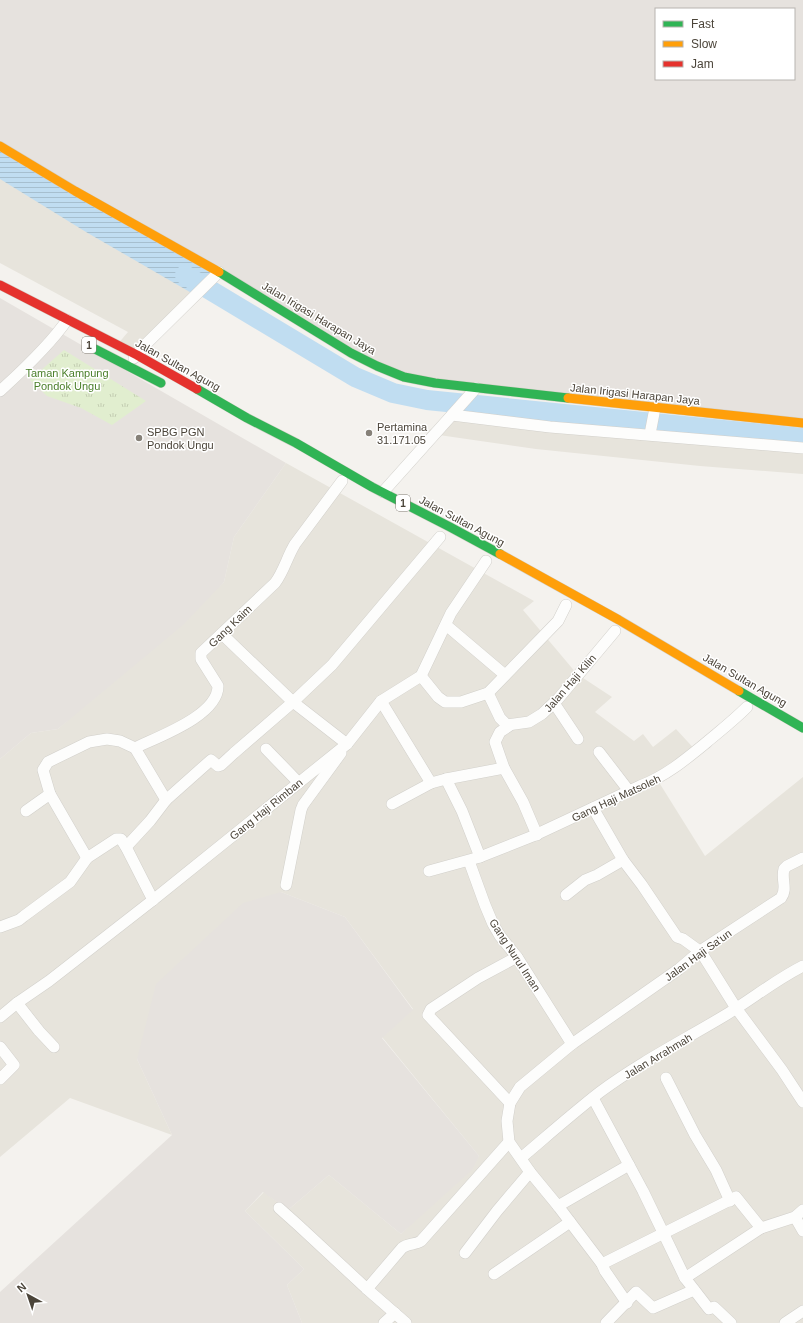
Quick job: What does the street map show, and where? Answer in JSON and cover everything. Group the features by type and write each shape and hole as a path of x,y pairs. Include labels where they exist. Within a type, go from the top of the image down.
{"main road":[{"name":"Jalan Irigasi Harapan Jaya","path":"0,146 75,191 219,272 351,353 377,366 418,380 652,423 803,423"},
{"name":"Jalan Sultan Agung","path":"0,285 137,355 247,418 296,443 343,479 383,492 505,561 619,620 803,728"},
{"name":"1","path":"87,344 166,386"},
{"path":"232,420 260,435"}],"street":[{"path":"128,366 190,300 219,272"},
{"path":"0,391 60,330 67,320"},
{"path":"383,492 473,391"},
{"path":"452,415 550,427 652,423 727,442 803,448"},
{"name":"Gang Kaim","path":"135,748 202,713 212,703 218,686 200,655 275,583 295,544 343,479"},
{"path":"126,847 150,821 166,800 210,760 213,760 218,766 221,766 332,665 440,537"},
{"path":"486,562 458,602 421,676 438,697 445,702 461,702 488,693 558,621 566,605"},
{"path":"446,625 505,676"},
{"name":"Jalan Haji Kilin","path":"509,726 535,720 554,704 615,631"},
{"path":"222,634 293,702 347,744 303,805 286,885"},
{"name":"Gang Haji Rimban","path":"0,1017 153,900 347,744 381,701 421,676"},
{"path":"488,693 500,718 509,726 500,732 495,742 504,768 523,802 537,835"},
{"path":"381,701 431,784"},
{"path":"554,704 578,739"},
{"name":"Gang Haji Matsoleh","path":"429,871 469,861 537,835 659,778 684,762 747,707"},
{"path":"86,858 50,794 43,770 45,765 89,742 107,739 120,741 135,748 166,800"},
{"path":"266,749 298,783"},
{"path":"599,752 629,791"},
{"path":"392,804 431,784 446,779 504,768"},
{"path":"446,779 462,811 480,857"},
{"path":"26,811 50,794"},
{"path":"593,808 623,860 678,937 700,951 736,1008 782,1070 803,1102"},
{"path":"0,927 24,916 70,882 86,858 116,839 122,840 153,900"},
{"name":"Jalan Haji Sa'un","path":"510,1104 520,1087 572,1044 679,969 700,951 781,898 785,890 783,874 784,869 803,858"},
{"path":"566,895 584,880 601,873 623,860"},
{"name":"Gang Nurul Iman","path":"469,861 484,905 493,924 500,936 517,957 572,1044"},
{"path":"517,957 458,990 430,1009 428,1015 470,1058 510,1104 507,1121 509,1142 530,1172 602,1264 605,1272 627,1303"},
{"name":"Jalan Arrahmah","path":"521,1158 593,1098 649,1059 736,1008 768,986 803,966"},
{"path":"17,1003 54,1047"},
{"path":"0,1047 14,1065 0,1078"},
{"path":"666,1078 694,1135 716,1170 730,1201"},
{"path":"593,1098 664,1233 685,1278 709,1309 714,1307 730,1323"},
{"path":"367,1289 405,1245 418,1243 421,1241 509,1142"},
{"path":"558,1206 629,1165"},
{"path":"465,1253 497,1211 530,1172"},
{"path":"602,1264 736,1197 761,1228"},
{"path":"279,1208 406,1323"},
{"path":"685,1278 761,1228 799,1214 803,1231"},
{"path":"494,1274 570,1222"},
{"path":"606,1323 636,1292 653,1308 694,1290"},
{"path":"785,1323 803,1311"},
{"path":"384,1323 395,1313"}],"shaded area":[{"path":"0,0 803,0 803,423 476,388 377,366 0,146"},
{"path":"0,146 219,272 137,355 117,345 128,332 0,263"},
{"path":"0,298 286,463 234,537 224,582 183,625 58,729 31,733 0,759"},
{"path":"452,415 803,449 803,474 700,466 536,449 425,433"},
{"path":"286,463 534,601 523,610 577,674 612,697 595,712 634,741 643,734 653,747 676,729 699,754 660,784 705,856 803,777 803,1323 302,1323 287,1285 304,1269 245,1211 264,1192 288,1210 329,1175 401,1234 479,1156 382,1037 413,1009 345,917 281,892 137,1059 172,1135 70,1098 0,1157 0,759 31,733 58,729 224,582 234,537"},
{"path":"281,892 345,917 413,1010 382,1038 479,1156 472,1170 401,1234 329,1175 288,1210 263,1192 245,1211 304,1269 287,1285 302,1323 0,1323 0,1292 172,1135 137,1059 156,984 243,903"}],"green space":[{"name":"Taman Kampung Pondok Ungu","path":"64,350 146,401 112,425 81,408 47,396 30,380"}],"water":[{"path":"0,147 219,272 195,295 86,232 0,179"}],"waterway":[{"path":"185,275 355,377 393,393 427,400 803,438"}],"traffic: fast":[{"path":"219,272 351,353 404,377 435,383 568,398"},
{"path":"95,349 161,383"},
{"path":"197,389 247,418 296,443 372,487 500,554"},
{"path":"739,691 803,728"}],"traffic: slow":[{"path":"0,146 75,191 219,272"},
{"path":"568,398 803,423"},
{"path":"500,554 619,620 739,691"}],"traffic: jam":[{"path":"0,285 137,355 197,389"}],"place":[{"name":"Pertamina 31.171.05","path":"369,433"},
{"name":"SPBG PGN Pondok Ungu","path":"139,438"}]}
